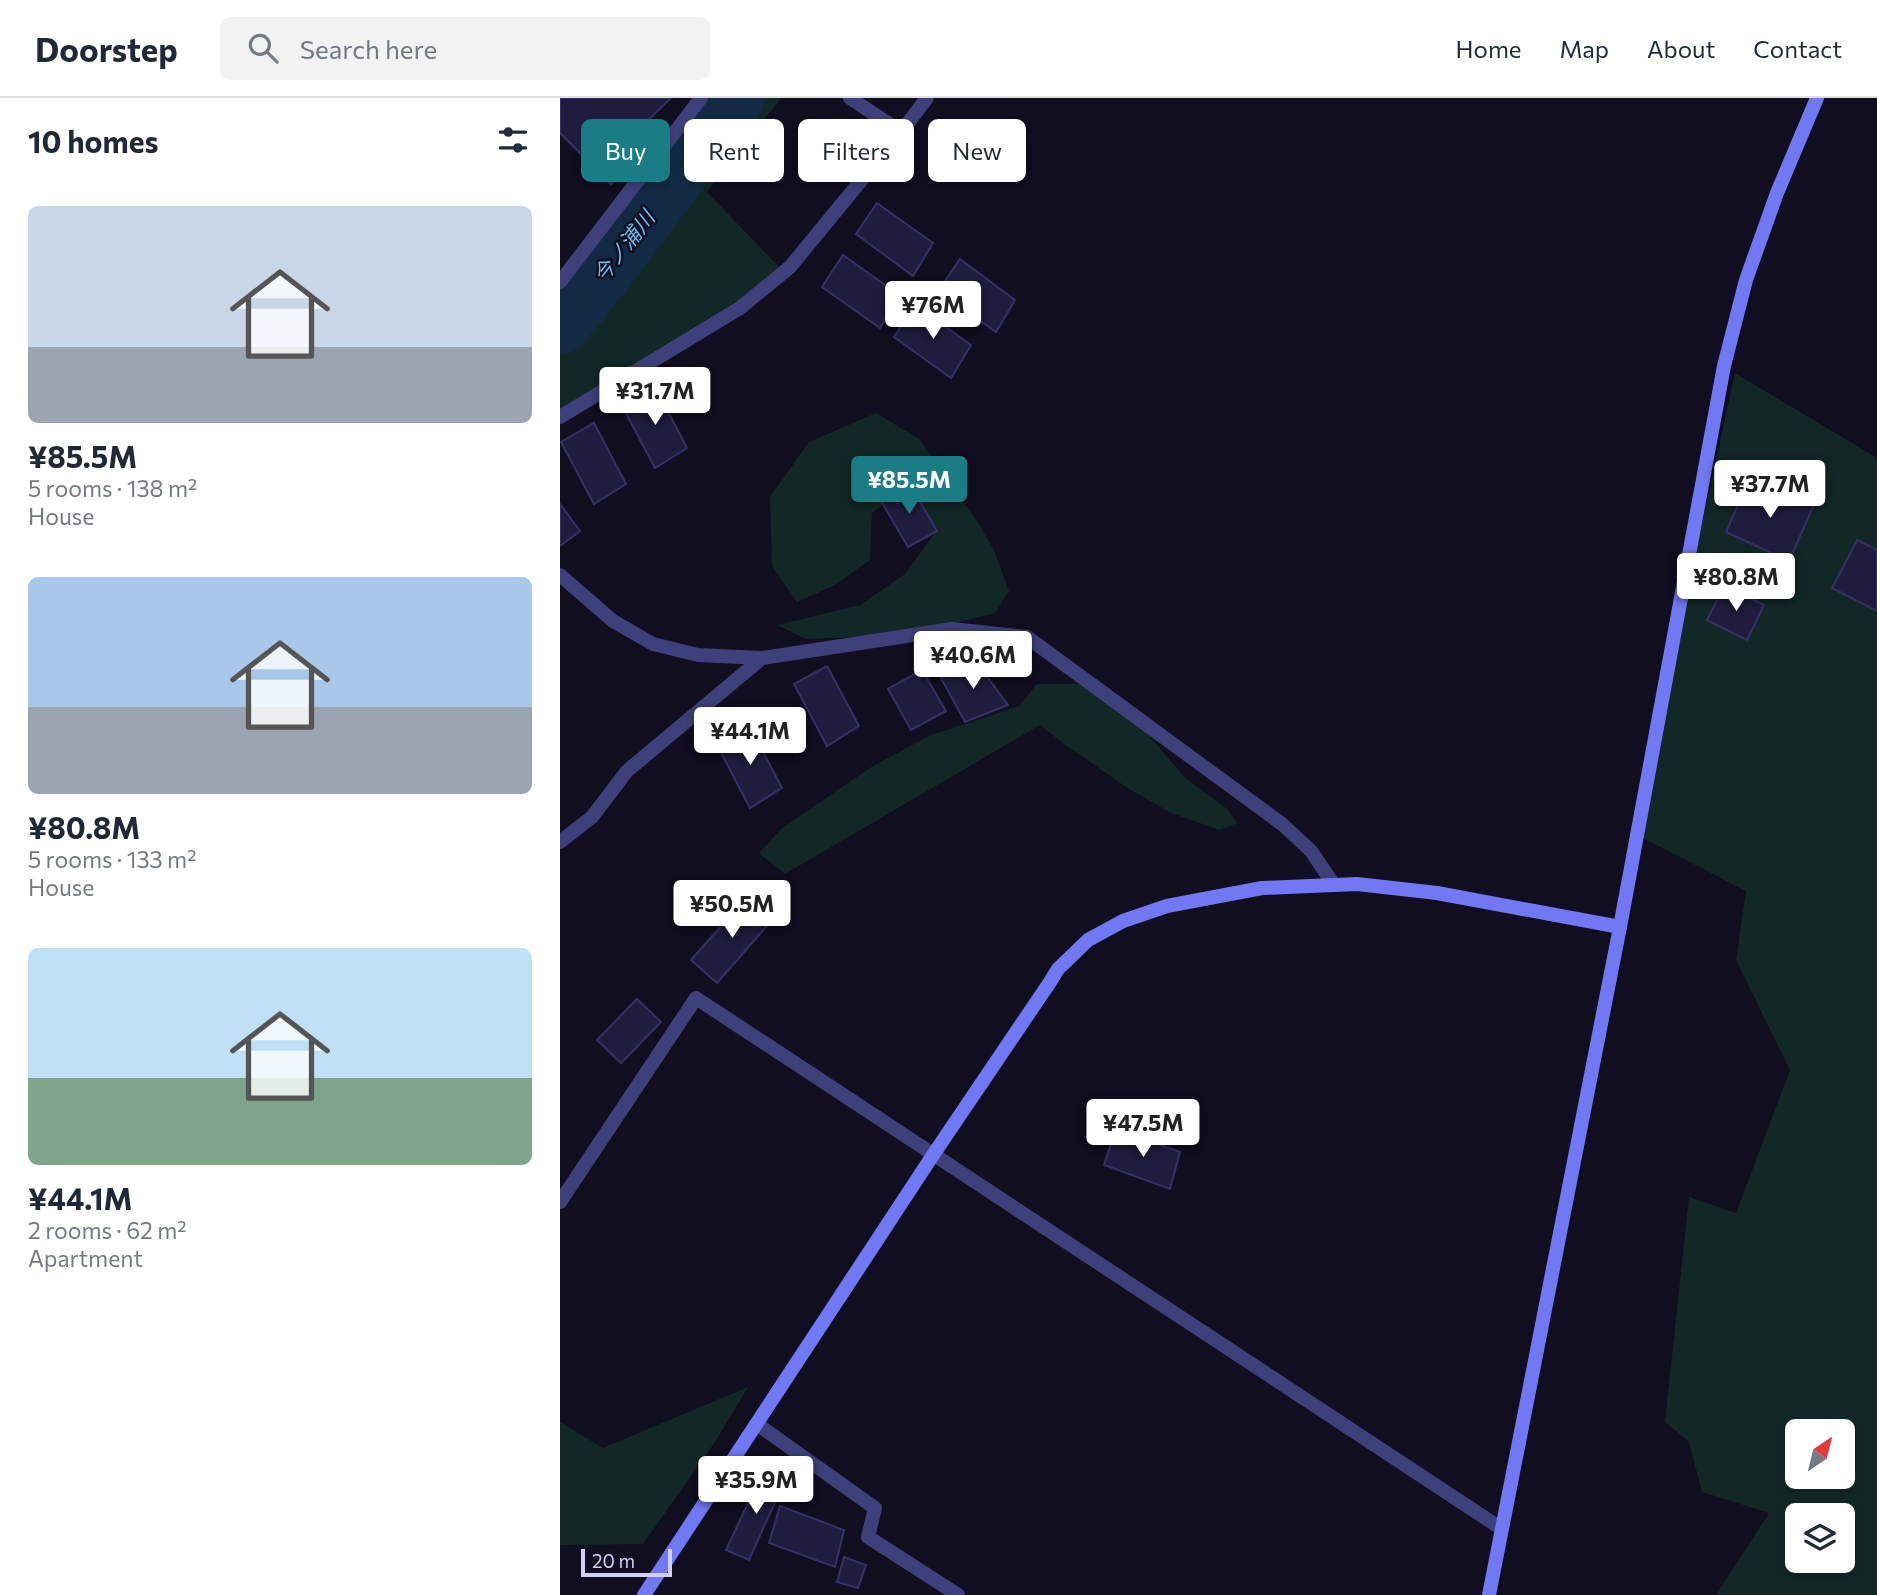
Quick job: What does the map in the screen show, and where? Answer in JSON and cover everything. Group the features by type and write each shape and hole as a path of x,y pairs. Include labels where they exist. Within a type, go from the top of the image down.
{"street":[{"path":"560,282 701,98"},
{"path":"850,98 882,119"},
{"path":"911,119 927,98"},
{"path":"1489,1595 1620,927 1724,366 1746,280 1777,193 1817,98"},
{"path":"560,417 740,307 790,267 860,182"},
{"path":"560,575 613,621 653,644 698,655 762,658 952,629 1027,637 1282,824 1311,851 1334,885"},
{"path":"560,842 592,817 627,771 762,658"},
{"path":"644,1595 1058,969 1088,940 1123,921 1167,906 1262,888 1357,884 1437,893 1620,927"},
{"path":"560,1202 696,998 1502,1529"},
{"path":"757,1424 875,1508 868,1537 958,1595"}],"green space":[{"path":"701,98 781,98 764,119 685,119"},
{"path":"684,120 684,182 715,182 707,192 784,272 560,417 560,282 637,182 670,182 670,138"},
{"path":"1735,373 1877,458 1877,1595 1716,1595 1769,1513 1702,1492 1689,1442 1665,1422 1689,1197 1736,1213 1790,1070 1736,960 1746,891 1637,835"},
{"path":"876,413 919,439 975,518 994,550 1009,591 995,613 908,635 806,639 777,625 860,605 905,574 937,530 909,485 872,513 870,560 833,586 797,602 772,566 770,497 809,442"},
{"path":"1037,684 1090,684 1130,713 1185,778 1226,808 1238,823 1219,830 1169,812 1126,787 1040,725 785,874 759,853 782,828 873,766 929,736 1019,706"},
{"path":"748,1387 717,1439 643,1544 560,1545 560,1422 603,1448"}],"building":[{"path":"560,98 671,98 649,119 581,119 581,154 560,133"},
{"path":"877,203 933,243 913,276 856,234"},
{"path":"843,255 899,295 880,328 822,287"},
{"path":"960,259 1015,300 996,332 938,291"},
{"path":"915,305 971,345 951,378 894,337"},
{"path":"655,387 687,448 655,468 622,406"},
{"path":"594,423 626,484 594,504 561,442"},
{"path":"1750,478 1813,507 1789,561 1726,532"},
{"path":"910,485 937,531 908,547 881,501"},
{"path":"560,504 580,531 560,546"},
{"path":"1857,540 1877,550 1877,611 1832,588"},
{"path":"1724,586 1764,605 1747,640 1707,620"},
{"path":"974,659 1008,705 965,722 941,678"},
{"path":"827,666 859,726 827,746 794,684"},
{"path":"922,670 946,711 911,730 888,689"},
{"path":"750,727 782,788 750,808 717,745"},
{"path":"748,896 773,919 717,983 691,960"},
{"path":"637,999 661,1022 621,1063 597,1040"},
{"path":"1116,1129 1180,1152 1170,1189 1104,1165"},
{"path":"763,1471 785,1480 749,1560 726,1550"},
{"path":"780,1506 844,1530 835,1567 769,1543"},
{"path":"844,1557 866,1565 858,1588 837,1582"}],"waterway":[{"name":"今ノ浦川","path":"560,328 583,303 738,98"}]}
